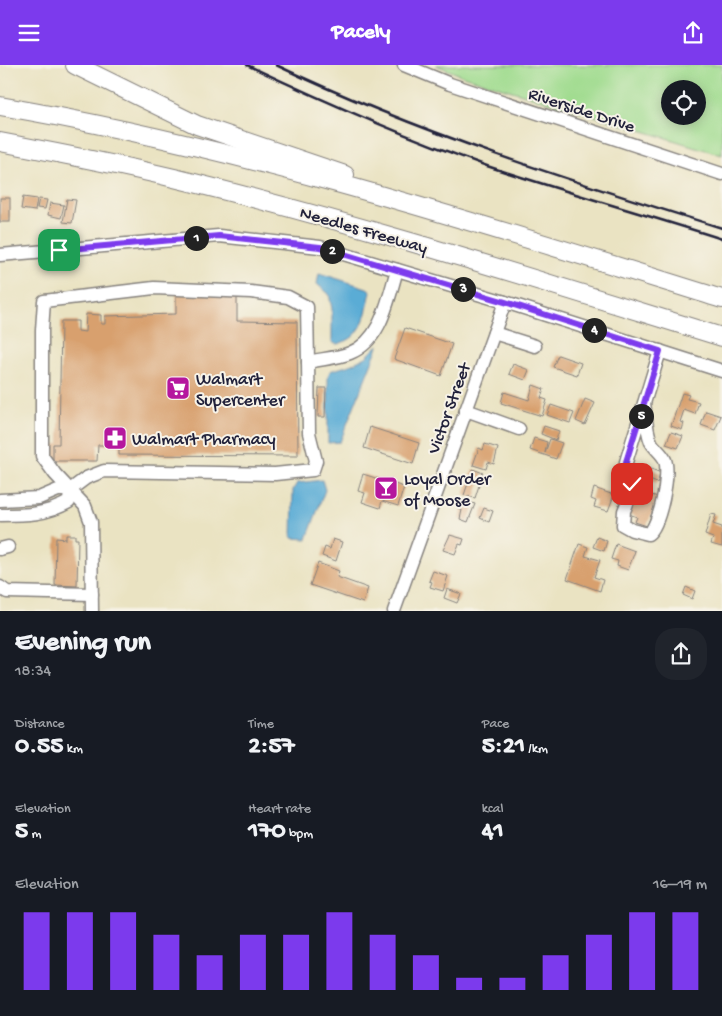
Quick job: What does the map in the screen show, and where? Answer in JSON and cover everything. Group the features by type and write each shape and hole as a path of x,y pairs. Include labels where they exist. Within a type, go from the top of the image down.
{"highway":[{"path":"75,65 197,125 301,159 487,226"},
{"path":"85,65 102,79"},
{"name":"Needles Freeway","path":"0,106 96,123 175,141 334,183 487,226 722,299"},
{"name":"Needles Freeway","path":"0,142 182,180 362,228 722,337"},
{"path":"0,147 74,156"}],"street":[{"name":"Riverside Drive","path":"404,65 450,84 722,174"},
{"path":"0,255 219,236 320,247 505,302 722,371"},
{"path":"308,362 351,353 372,338 386,309 397,270"},
{"path":"0,500 39,498 58,490 70,490 86,478 104,471 275,474 313,470 316,461 309,433 307,307 288,297 251,291 154,289 44,301 42,330 42,456 55,474 70,490 84,506 91,522 92,611"},
{"name":"Victor Street","path":"394,611 505,302"},
{"path":"494,333 535,346"},
{"path":"644,403 647,429 651,443 664,460 666,472 663,499 654,530 648,534 632,530 623,525 624,511 632,491 626,462 644,403 660,351"},
{"path":"466,410 519,429"},
{"path":"0,515 30,515 56,509 69,502 70,490"},
{"path":"3,590 92,594"}],"green space":[{"path":"436,65 722,65 722,155 463,76"}],"water":[{"path":"319,273 367,288 371,291 360,328 350,339 339,344 332,342 332,309 329,294 317,284"},
{"path":"379,344 340,442 328,443 328,377 330,371 350,365 366,357"},
{"path":"322,480 325,490 307,539 292,538 293,490 297,483"}],"building":[{"path":"23,197 37,199 35,211 21,209"},
{"path":"0,198 10,198 10,222 0,222"},
{"path":"39,199 47,200 45,209 37,208"},
{"path":"67,199 76,200 72,223 63,222"},
{"path":"50,203 64,205 61,218 48,215"},
{"name":"Walmart Supercenter","path":"176,292 237,292 237,321 297,322 298,456 119,455 119,445 98,445 97,461 53,461 53,444 59,444 61,321 78,321 78,331 85,332 86,314 101,315 101,324 105,324 105,316 176,314"},
{"path":"405,328 452,344 441,376 394,359"},
{"path":"558,355 581,363 577,375 553,367"},
{"path":"513,364 529,370 525,380 509,374"},
{"path":"533,385 544,389 541,398 547,400 542,416 501,403 504,392 529,400"},
{"path":"319,388 326,388 325,417 318,417"},
{"path":"682,393 689,395 687,399 699,402 695,414 684,410 680,422 684,423 682,430 671,426"},
{"path":"585,399 595,403 585,425 576,421"},
{"path":"551,405 574,413 570,423 547,415"},
{"path":"706,411 721,416 715,430 701,425"},
{"path":"544,426 559,431 556,440 541,434"},
{"path":"370,427 419,443 413,464 364,448"},
{"path":"671,432 683,436 678,448 666,444"},
{"path":"534,438 547,442 545,453 550,439 562,443 556,459 530,450"},
{"path":"485,444 498,448 494,464 488,462 486,469 473,465 479,448 483,450"},
{"path":"642,465 661,473 657,483 637,475"},
{"path":"473,469 483,473 475,498 464,495"},
{"path":"363,474 404,487 398,506 382,501 380,508 362,502 365,493 358,491"},
{"path":"594,488 614,495 608,511 594,507 596,501 591,499"},
{"path":"642,492 658,497 647,526 635,522 637,517 629,514 634,499 639,501"},
{"path":"462,500 475,504 468,522 460,519 462,510 458,509"},
{"path":"484,508 493,511 489,522 480,518"},
{"path":"711,514 716,515 713,524 722,527 722,547 711,544 713,538 705,535"},
{"path":"66,535 75,535 75,539 78,539 77,586 55,585 56,538 66,539"},
{"path":"450,535 464,539 462,545 459,544 455,554 443,550"},
{"path":"597,537 607,541 604,551 593,547"},
{"path":"333,539 342,542 336,561 322,556 325,547 330,549"},
{"path":"579,544 588,547 585,556 600,560 594,577 603,580 600,591 567,579"},
{"path":"616,544 635,551 628,570 617,566 618,561 611,559"},
{"path":"318,563 339,571 337,577 368,588 363,603 310,585"},
{"path":"433,571 448,576 443,591 430,587 432,582 429,581"},
{"path":"686,587 695,591 692,599 683,595"},
{"path":"447,589 461,594 457,603 444,598"}],"railway":[{"path":"247,65 366,119 456,155 516,176 722,239"},
{"path":"276,65 330,90 440,134 552,174 722,228"}],"place":[{"name":"Walmart Supercenter","path":"178,388"},
{"name":"Walmart Pharmacy","path":"115,438"},
{"name":"Loyal Order of Moose","path":"386,488"}],"route":[{"path":"59,250 219,236 320,247 505,302 660,351 626,462 632,484"}]}
